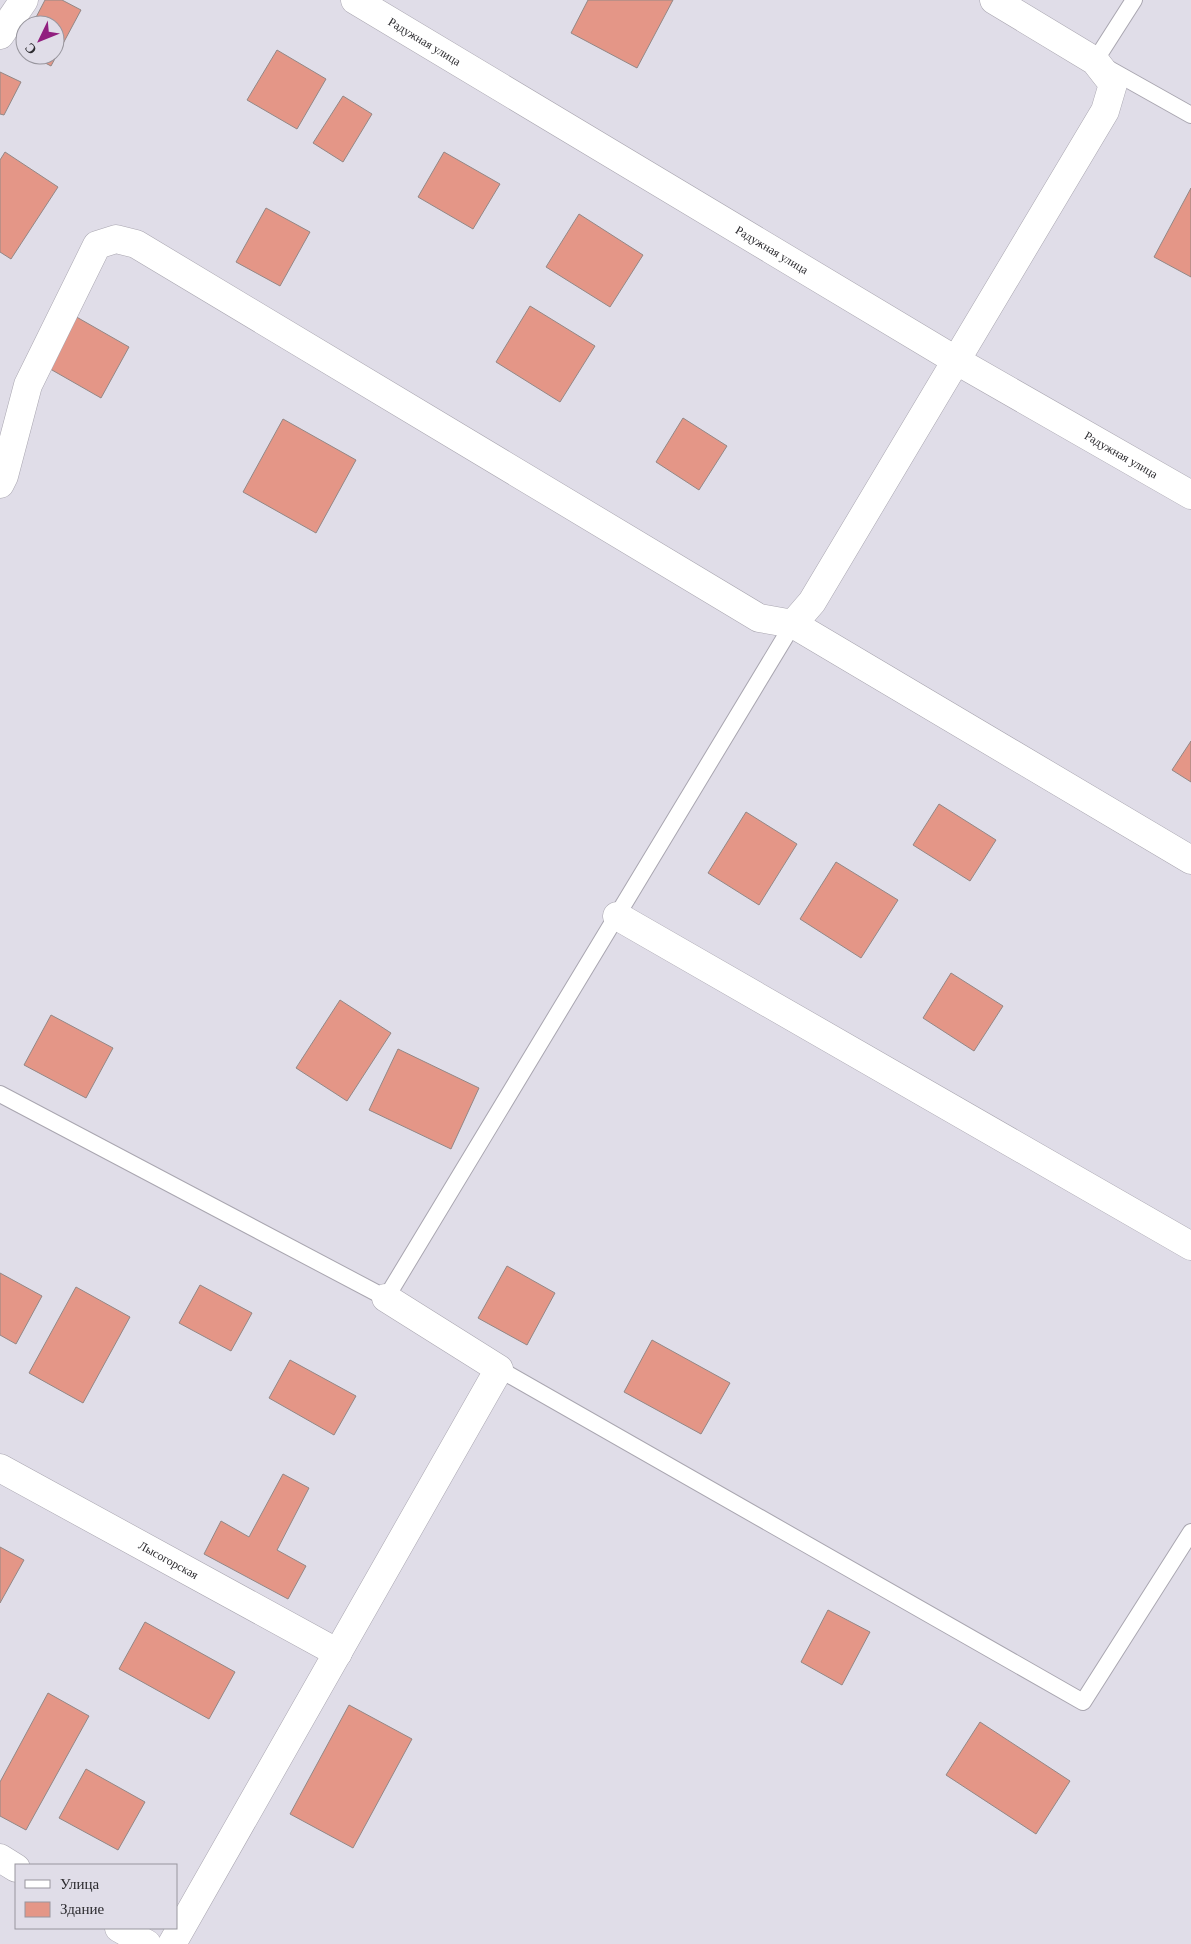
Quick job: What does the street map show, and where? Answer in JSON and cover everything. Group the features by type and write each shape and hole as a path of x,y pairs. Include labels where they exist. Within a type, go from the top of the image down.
{"street":[{"path":"0,36 24,0"},
{"name":"Радужная улица","path":"354,0 957,361 1191,496"},
{"path":"793,624 812,602 1105,111 1113,84 1095,61 994,0"},
{"path":"0,484 4,476 28,385 97,245 116,239 136,244 759,618 793,624 1191,860"},
{"path":"617,916 1191,1246"},
{"path":"172,1944 499,1369 386,1298"},
{"name":"Лысогорская","path":"0,1468 338,1653"},
{"path":"0,1858 15,1867"},
{"path":"122,1929 148,1944"}],"lane":[{"path":"1134,0 1095,61 1191,115"},
{"path":"0,1094 386,1298 793,624"},
{"path":"499,1369 1083,1702 1191,1532"}],"building":[{"path":"45,0 62,0 81,10 65,40 65,15 37,15"},
{"path":"588,0 673,0 637,68 571,33"},
{"path":"277,50 326,79 297,129 247,100"},
{"path":"0,72 21,82 4,115 0,114"},
{"path":"343,96 372,114 343,162 313,143"},
{"path":"5,152 58,187 11,259 0,252 0,160"},
{"path":"444,152 500,184 473,229 418,197"},
{"path":"1191,188 1191,277 1154,257"},
{"path":"266,208 310,232 280,286 236,262"},
{"path":"579,214 643,255 610,307 546,267"},
{"path":"530,306 595,346 560,402 496,362"},
{"path":"73,315 129,347 101,398 45,366"},
{"path":"683,418 727,446 699,490 656,462"},
{"path":"283,419 356,460 316,533 243,492"},
{"path":"1191,741 1191,782 1172,770"},
{"path":"939,804 996,840 970,881 913,845"},
{"path":"746,812 797,844 759,905 708,873"},
{"path":"836,862 898,900 861,958 800,919"},
{"path":"951,973 1003,1006 974,1051 923,1018"},
{"path":"340,1000 391,1033 347,1101 296,1068"},
{"path":"51,1015 113,1048 86,1098 24,1065"},
{"path":"398,1049 479,1088 451,1149 369,1110"},
{"path":"507,1266 555,1293 527,1345 478,1318"},
{"path":"0,1273 42,1296 16,1344 0,1335"},
{"path":"200,1285 252,1313 231,1351 179,1323"},
{"path":"76,1287 130,1317 83,1403 29,1373"},
{"path":"652,1340 730,1383 701,1434 624,1392"},
{"path":"290,1360 356,1396 334,1435 269,1398"},
{"path":"283,1474 309,1488 277,1550 306,1566 288,1599 204,1554 221,1521 249,1537"},
{"path":"0,1547 24,1560 0,1603"},
{"path":"828,1610 870,1632 842,1685 801,1662"},
{"path":"145,1622 235,1672 209,1719 119,1669"},
{"path":"48,1693 89,1716 26,1830 0,1816 0,1782"},
{"path":"349,1705 412,1739 353,1848 290,1814"},
{"path":"980,1722 1070,1781 1036,1834 946,1775"},
{"path":"86,1769 145,1802 118,1850 59,1818"}]}
